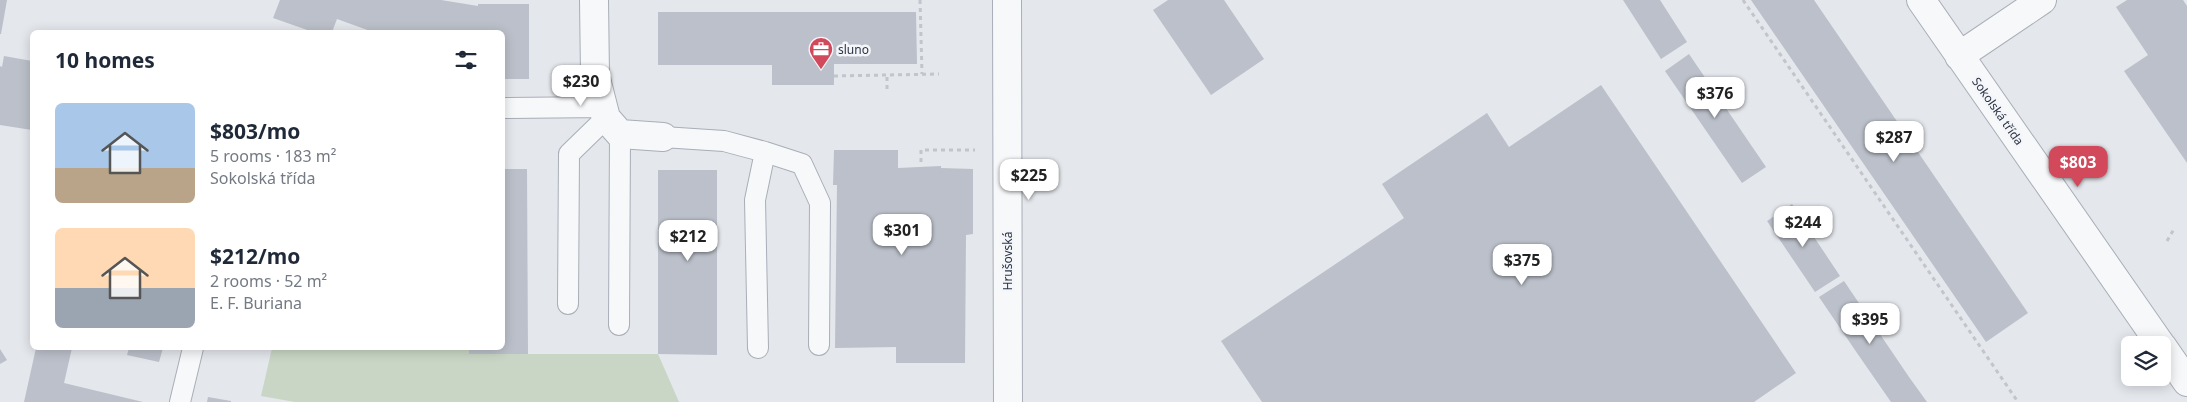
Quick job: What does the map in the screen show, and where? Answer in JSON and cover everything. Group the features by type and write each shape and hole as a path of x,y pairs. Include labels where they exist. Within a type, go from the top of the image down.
{"street":[{"path":"594,0 595,75 610,120 662,137"},
{"name":"Hrušovská","path":"1007,0 1008,402"},
{"name":"Sokolská třída","path":"1921,0 2155,336"},
{"path":"1959,56 2042,0"},
{"name":"Sokolská třída","path":"2171,359 2187,382"}],"lane":[{"path":"505,108 610,120"},
{"path":"568,304 569,154 610,120"},
{"path":"610,120 619,325"},
{"path":"662,137 724,142 765,152 802,164 820,203 819,345"},
{"path":"758,348 755,200 765,152"},
{"path":"180,402 193,350"}],"path":[{"path":"920,0 922,74"},
{"path":"1743,0 2018,402"},
{"path":"834,76 939,74"},
{"path":"887,75 887,89"},
{"path":"921,162 921,150 978,150"},
{"path":"2167,241 2174,229"}],"green space":[{"path":"272,350 469,350 469,354 658,354 679,402 295,402 261,396"}],"building":[{"path":"0,0 7,0 1,34 0,34"},
{"path":"280,0 441,0 478,6 478,4 529,4 529,79 505,79 505,30 367,30 337,19 333,30 307,30 273,18"},
{"path":"1168,0 1224,0 1264,59 1211,95 1153,10"},
{"path":"1623,0 1660,0 1687,42 1661,59"},
{"path":"1751,0 1814,0 2028,313 1986,342"},
{"path":"2127,0 2183,0 2187,6 2187,163 2124,71 2148,55 2116,7"},
{"path":"658,12 916,12 917,64 834,64 834,85 772,85 772,65 658,65"},
{"path":"1689,54 1766,167 1742,183 1665,71"},
{"path":"4,56 30,61 30,130 0,125 0,66 2,67"},
{"path":"1601,85 1796,373 1754,402 1262,402 1221,341 1404,218 1382,184 1487,113 1509,147"},
{"path":"834,150 898,150 898,168 941,166 941,168 973,169 973,234 966,235 965,363 896,363 896,347 835,348 837,185 833,185"},
{"path":"505,169 527,169 528,354 469,354 469,350 505,350"},
{"path":"658,170 717,170 717,355 658,354"},
{"path":"1792,204 1840,276 1815,292 1767,221"},
{"path":"1844,281 1927,402 1891,402 1857,353 1819,297"},
{"path":"0,349 7,360 0,364"},
{"path":"36,350 72,350 64,383 143,402 24,402"},
{"path":"128,350 162,350 159,362 127,355"},
{"path":"208,397 231,401 231,402 207,402"}],"place":[{"name":"sluno","path":"821,70"}]}
